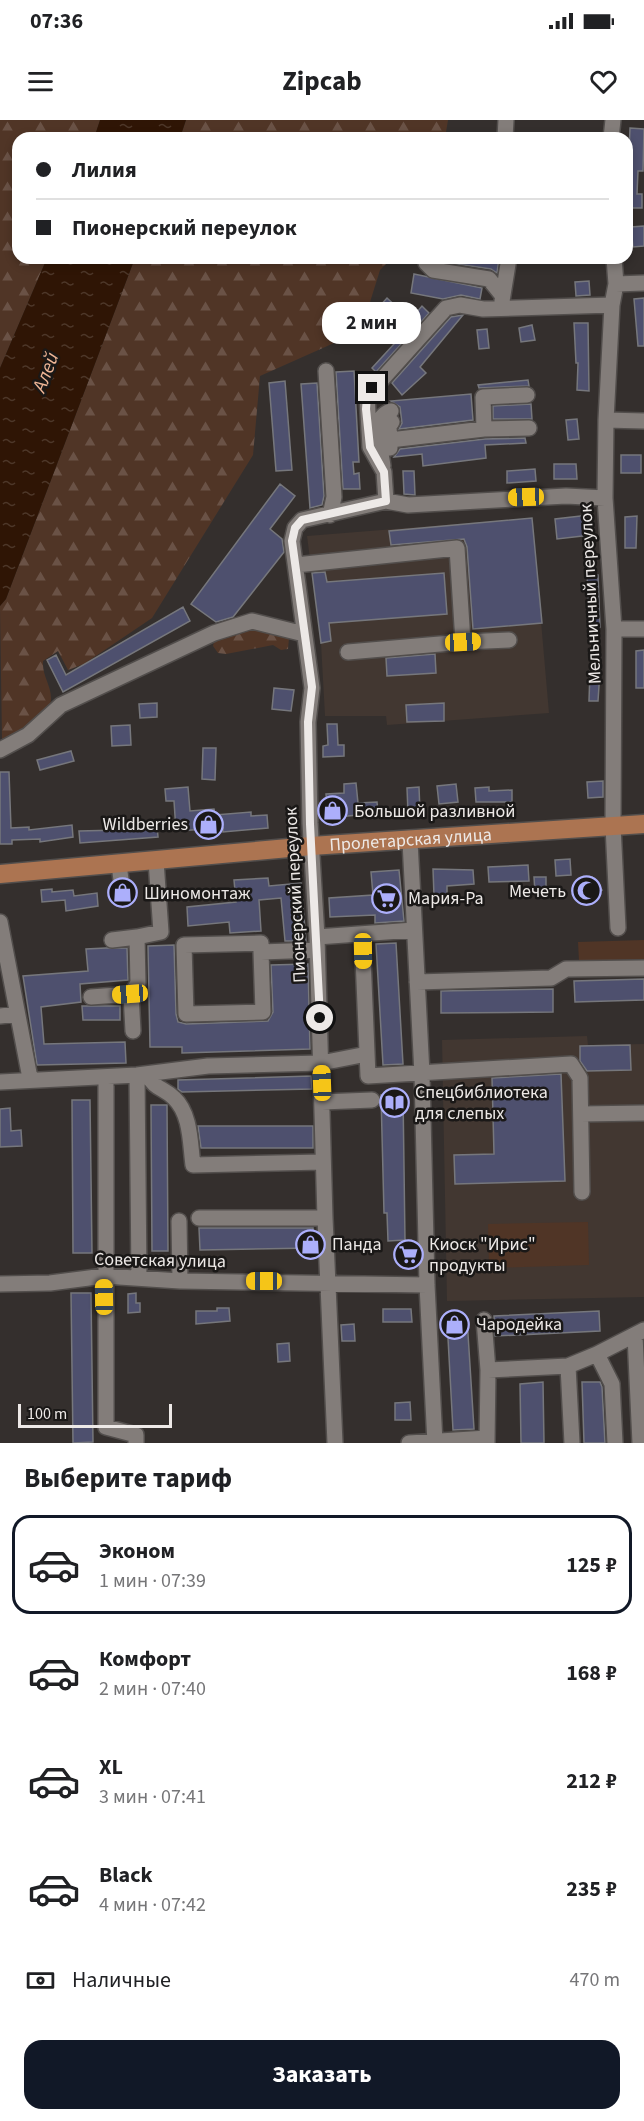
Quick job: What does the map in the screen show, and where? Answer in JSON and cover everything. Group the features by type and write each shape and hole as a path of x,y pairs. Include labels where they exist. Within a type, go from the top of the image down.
{"main road":[{"name":"Пролетарская улица","path":"0,874 311,846 644,824"}],"street":[{"path":"427,264 433,270 489,279 502,301"},
{"path":"502,301 508,264"},
{"name":"Мельничный переулок","path":"614,264 616,284 612,305 604,498 614,629 613,826 618,928"},
{"path":"616,284 644,283"},
{"path":"384,472 370,447 367,396 446,308 460,305 483,309 502,301 612,305"},
{"path":"326,370 334,497 330,515 386,501 408,505 566,495 604,498"},
{"path":"484,429 483,397 528,395"},
{"path":"384,472 391,466 389,426 392,417 381,416 377,422 386,501"},
{"path":"606,420 644,421"},
{"path":"390,440 484,429 529,428"},
{"name":"Пионерский переулок","path":"330,515 302,520 295,528 292,541 312,687 308,722 311,846 317,944 327,1282 335,1443"},
{"path":"296,565 457,548 463,642"},
{"path":"0,750 28,735 61,705 214,633 252,621 280,626 304,634"},
{"path":"614,629 644,629"},
{"path":"348,652 509,640"},
{"path":"410,841 422,1074 427,1285 435,1442"},
{"path":"156,861 161,932"},
{"path":"119,864 122,888"},
{"path":"0,922 6,986 17,1014 30,1078"},
{"path":"261,952 317,944 362,934 414,930"},
{"path":"112,940 161,932 184,945 261,943 263,1012 186,1014 184,945"},
{"path":"362,934 368,1076 571,1064 580,1078 582,1192"},
{"path":"133,1031 130,994 138,982 137,937"},
{"path":"417,982 550,978 566,969 644,968"},
{"path":"91,998 130,994"},
{"path":"0,1016 17,1014"},
{"path":"0,1082 30,1078 142,1075 208,1066 321,1063 367,1054"},
{"path":"142,1075 153,1086 172,1096 186,1115 193,1165 323,1162"},
{"path":"139,1278 142,1075"},
{"path":"106,1077 104,1276 106,1427 136,1435 136,1443"},
{"path":"322,1102 372,1100"},
{"path":"581,1114 644,1113"},
{"path":"199,1218 325,1218"},
{"path":"179,1221 180,1281"},
{"name":"Советская улица","path":"0,1284 50,1283 104,1276 180,1281 427,1285"},
{"path":"409,1443 487,1441 488,1370 484,1320"},
{"path":"488,1370 568,1366 639,1333 640,1443"},
{"path":"597,1354 612,1384 615,1443"},
{"path":"568,1366 572,1443"}],"shaded area":[{"path":"532,518 549,713 387,725 386,716 325,716 321,643 307,536"},
{"path":"587,1036 588,1045 644,1044 644,1297 447,1301 442,1040"}],"green space":[{"path":"0,120 100,120 96,132 12,132 12,264 44,264 0,368"},
{"path":"186,120 448,120 446,132 182,132"},
{"path":"133,264 386,264 380,270 361,331 260,376 253,455 152,618 84,664 68,670 58,651 43,661 51,693 50,705 46,712 32,724 2,740 0,606 6,599"},
{"path":"243,628 279,632 289,638 288,649 281,650 273,645 226,654 218,653 213,646 215,638"},
{"path":"644,940 644,959 579,961 578,942"},
{"path":"588,1222 589,1265 489,1268 488,1224"}],"water":[{"path":"100,120 186,120 182,132 96,132"},
{"name":"Алей","path":"44,264 133,264 6,599 0,606 0,368"}],"building":[{"path":"630,128 644,129 643,171 638,171 637,194 642,194 642,208 633,208 633,132 630,132"},
{"path":"644,226 644,246 633,247 633,227"},
{"path":"458,264 498,264 497,273 491,269"},
{"path":"414,274 482,288 480,299 461,295 443,299 411,293"},
{"path":"589,281 590,295 576,296 575,282"},
{"path":"387,298 400,310 406,303 416,313 422,306 429,313 376,372 372,368 405,332 379,307"},
{"path":"644,298 644,346 638,346 634,299"},
{"path":"463,315 420,367 426,373 402,395 392,383 451,317"},
{"path":"574,323 588,323 589,391 577,390 578,363 576,363"},
{"path":"532,325 535,340 521,342 519,328"},
{"path":"487,329 489,348 479,349 477,330"},
{"path":"354,371 359,462 353,462 354,474 359,473 360,489 343,489 336,372"},
{"path":"528,380 529,386 479,388 478,385"},
{"path":"285,381 292,470 276,471 269,383"},
{"path":"317,383 324,496 322,505 310,508 301,384"},
{"path":"471,394 473,420 399,429 402,423 400,407 391,401"},
{"path":"531,404 532,419 493,419 493,406"},
{"path":"577,419 579,439 568,440 566,420"},
{"path":"525,438 526,443 485,445 486,458 423,466 422,454 394,457 400,449 485,439"},
{"path":"621,455 641,455 641,473 621,473"},
{"path":"554,464 576,464 577,479 554,479"},
{"path":"535,469 536,481 507,483 507,471"},
{"path":"403,471 414,471 415,495 404,494"},
{"path":"280,484 295,496 270,529 282,539 284,552 233,617 216,622 191,604"},
{"path":"589,515 591,535 557,539 555,519"},
{"path":"637,516 636,548 625,548 625,517"},
{"path":"532,518 542,623 473,629 467,547 464,539 391,545 389,531"},
{"path":"325,572 327,582 444,573 447,614 329,623 331,641 321,643 312,573"},
{"path":"587,575 598,575 600,627 590,627"},
{"path":"183,607 190,621 63,692 47,660 56,655 66,675"},
{"path":"644,650 644,688 636,688 636,651"},
{"path":"435,654 436,673 387,676 386,658"},
{"path":"590,671 600,671 598,701 589,701"},
{"path":"274,688 294,690 291,711 272,709"},
{"path":"157,703 157,717 140,718 139,704"},
{"path":"444,703 444,721 407,722 406,705"},
{"path":"327,724 337,724 338,745 344,745 344,756 323,757 323,746 328,745"},
{"path":"130,725 131,745 112,746 111,726"},
{"path":"203,748 216,748 215,780 202,779"},
{"path":"71,751 74,761 40,770 37,760"},
{"path":"0,772 9,772 11,828 29,827 29,830 72,825 73,837 40,842 40,839 12,840 12,844 0,844"},
{"path":"603,781 603,797 588,798 587,782"},
{"path":"356,783 358,803 377,802 378,813 328,818 326,794 344,793 344,784"},
{"path":"456,784 458,802 439,804 437,786"},
{"path":"188,787 190,811 214,809 215,815 251,812 251,816 267,815 268,828 223,832 223,828 176,831 174,801 166,801 165,789"},
{"path":"419,787 420,812 408,813 407,788"},
{"path":"489,787 489,791 512,790 512,802 476,802 475,788"},
{"path":"157,825 158,837 80,843 79,831 121,830"},
{"path":"570,859 571,875 556,876 555,860"},
{"path":"528,865 529,881 489,882 488,867"},
{"path":"433,869 473,870 474,884 447,886 447,895 434,896"},
{"name":"Мария-Ра","path":"399,870 404,921 375,923 375,915 330,917 329,898 373,895 371,872"},
{"path":"534,877 546,877 546,893 535,893"},
{"name":"Мечеть","path":"592,877 602,890 582,904 572,891"},
{"path":"268,878 269,886 301,883 306,941 285,941 281,898 259,900 261,931 230,933 229,922 188,926 187,907 236,902 234,880"},
{"path":"52,889 52,892 73,890 74,896 97,893 98,906 66,911 65,900 42,902 41,890"},
{"path":"396,943 403,1064 383,1065 376,944"},
{"path":"174,945 176,1014 178,1022 186,1024 268,1021 273,1012 271,965 308,964 310,1049 182,1053 182,1047 150,1047 148,946"},
{"path":"127,948 128,980 80,984 81,1002 41,1007 44,1044 125,1042 126,1063 37,1065 23,976 88,971 86,949"},
{"path":"644,979 644,1000 575,1002 574,981"},
{"path":"553,989 553,1012 441,1013 441,991"},
{"path":"82,1006 120,1006 120,1020 83,1020"},
{"path":"630,1045 631,1070 587,1071 580,1061 580,1046"},
{"path":"561,1074 565,1181 455,1184 454,1155 494,1154 492,1078"},
{"path":"311,1076 312,1089 182,1092 178,1089 178,1080"},
{"path":"403,1094 405,1240 388,1241 387,1213 384,1213 381,1095"},
{"path":"72,1100 90,1100 92,1253 73,1253"},
{"path":"151,1105 167,1105 168,1251 152,1251"},
{"path":"10,1108 11,1131 21,1130 22,1146 0,1147 0,1109"},
{"path":"198,1126 313,1126 313,1148 201,1148"},
{"path":"199,1228 313,1228 313,1248 200,1250"},
{"path":"71,1293 91,1293 93,1442 73,1443"},
{"path":"136,1293 136,1303 140,1303 140,1312 128,1313 128,1294"},
{"path":"217,1308 229,1308 230,1321 196,1324 196,1311 217,1311"},
{"path":"383,1309 411,1309 412,1322 383,1322"},
{"path":"599,1311 600,1331 495,1336 494,1316"},
{"path":"467,1318 474,1429 453,1430 447,1320"},
{"path":"354,1324 355,1341 342,1341 341,1325"},
{"path":"289,1343 290,1361 278,1362 277,1344"},
{"path":"543,1382 544,1443 521,1443 520,1384"},
{"path":"582,1382 600,1382 602,1387 605,1443 584,1443"},
{"path":"410,1402 411,1420 395,1420 395,1403"}],"place":[{"name":"Большой разливной","path":"333,811"},
{"name":"Wildberries","path":"209,824"},
{"name":"Мечеть","path":"587,891"},
{"name":"Шиномонтаж","path":"123,893"},
{"name":"Мария-Ра","path":"387,898"},
{"name":"Спецбиблиотека для слепых","path":"394,1102"},
{"name":"Панда","path":"311,1244"},
{"name":"Киоск \"Ирис\" продукты","path":"408,1254"},
{"name":"Чародейка","path":"455,1324"}],"route":[{"path":"320,1018 310,824 308,722 312,687 292,541 295,528 302,520 386,501 384,472 370,447 366,409 367,396 372,388"}]}
